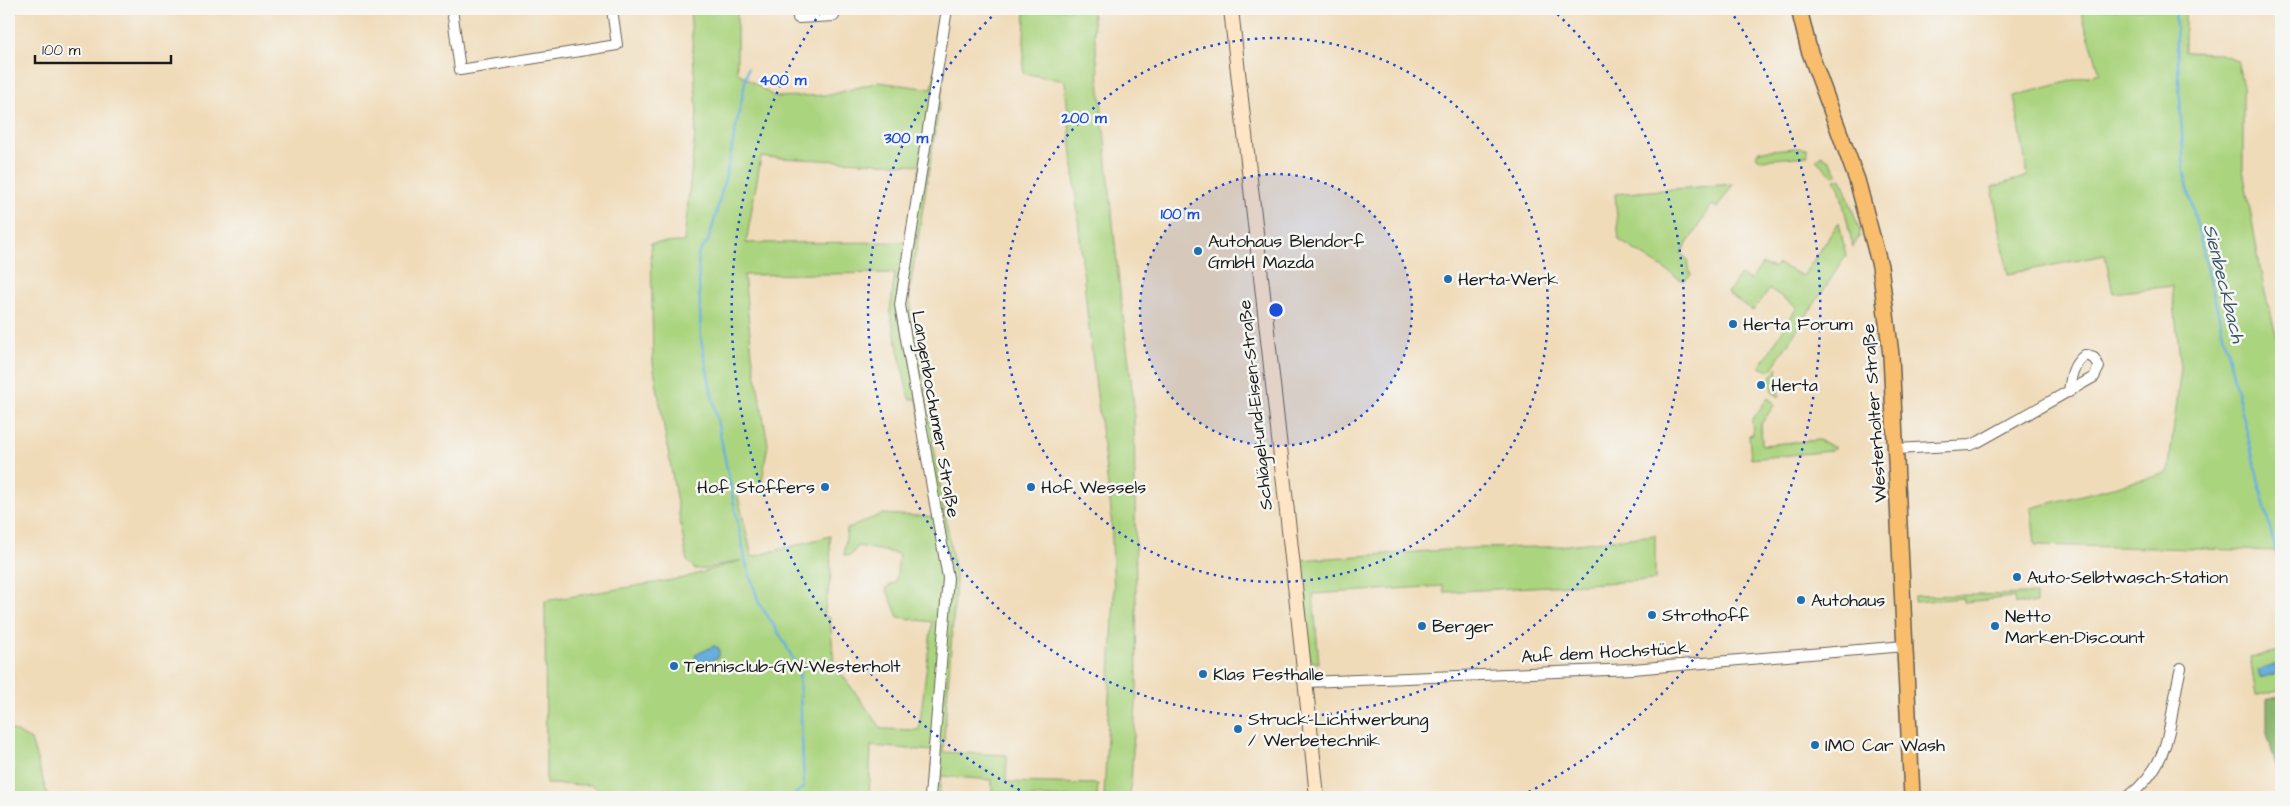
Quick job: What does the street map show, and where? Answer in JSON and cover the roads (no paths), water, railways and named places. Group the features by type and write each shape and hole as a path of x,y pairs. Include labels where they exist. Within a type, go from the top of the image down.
{"main road":[{"name":"Westerholter Straße","path":"1799,9 1809,50 1857,180 1880,266 1891,356 1912,797"}],"street":[{"path":"452,9 460,70 617,45 612,9"},
{"path":"798,9 798,18 834,16 834,9"},
{"name":"Langenbochumer Straße","path":"930,797 948,578 900,305 947,9"},
{"name":"Schlägel-und-Eisen-Straße","path":"1231,9 1282,482 1307,682 1317,797"},
{"path":"1896,449 1970,445 2069,392"},
{"name":"Auf dem Hochstück","path":"1307,682 1633,669 1905,646"},
{"path":"2128,797 2148,778 2162,758 2171,728 2175,690 2181,668"}],"water":[{"path":"714,646 719,648 719,657 706,663 697,661 695,655"},
{"path":"2281,663 2281,672 2260,678 2258,670"}],"waterway":[{"name":"Sienbeckbach","path":"2175,9 2184,172 2276,553 2281,552"},
{"path":"748,68 729,162 714,222 708,241 698,254 701,340 746,563 759,603 782,638 799,670 804,787 792,797"}],"place":[{"name":"Autohaus Blendorf GmbH Mazda","path":"1198,251"},
{"name":"Herta-Werk","path":"1448,279"},
{"name":"Herta Forum","path":"1733,324"},
{"name":"Herta","path":"1761,385"},
{"name":"Hof Stoffers","path":"825,487"},
{"name":"Hof Wessels","path":"1031,487"},
{"name":"Auto-Selbtwasch-Station","path":"2017,577"},
{"name":"Autohaus","path":"1801,600"},
{"name":"Strothoff","path":"1652,615"},
{"name":"Berger","path":"1422,626"},
{"name":"Netto Marken-Discount","path":"1995,626"},
{"name":"Tennisclub-GW-Westerholt","path":"674,666"},
{"name":"Klas Festhalle","path":"1203,674"},
{"name":"Struck-Lichtwerbung / Werbetechnik","path":"1238,729"},
{"name":"IMO Car Wash","path":"1815,745"}]}
